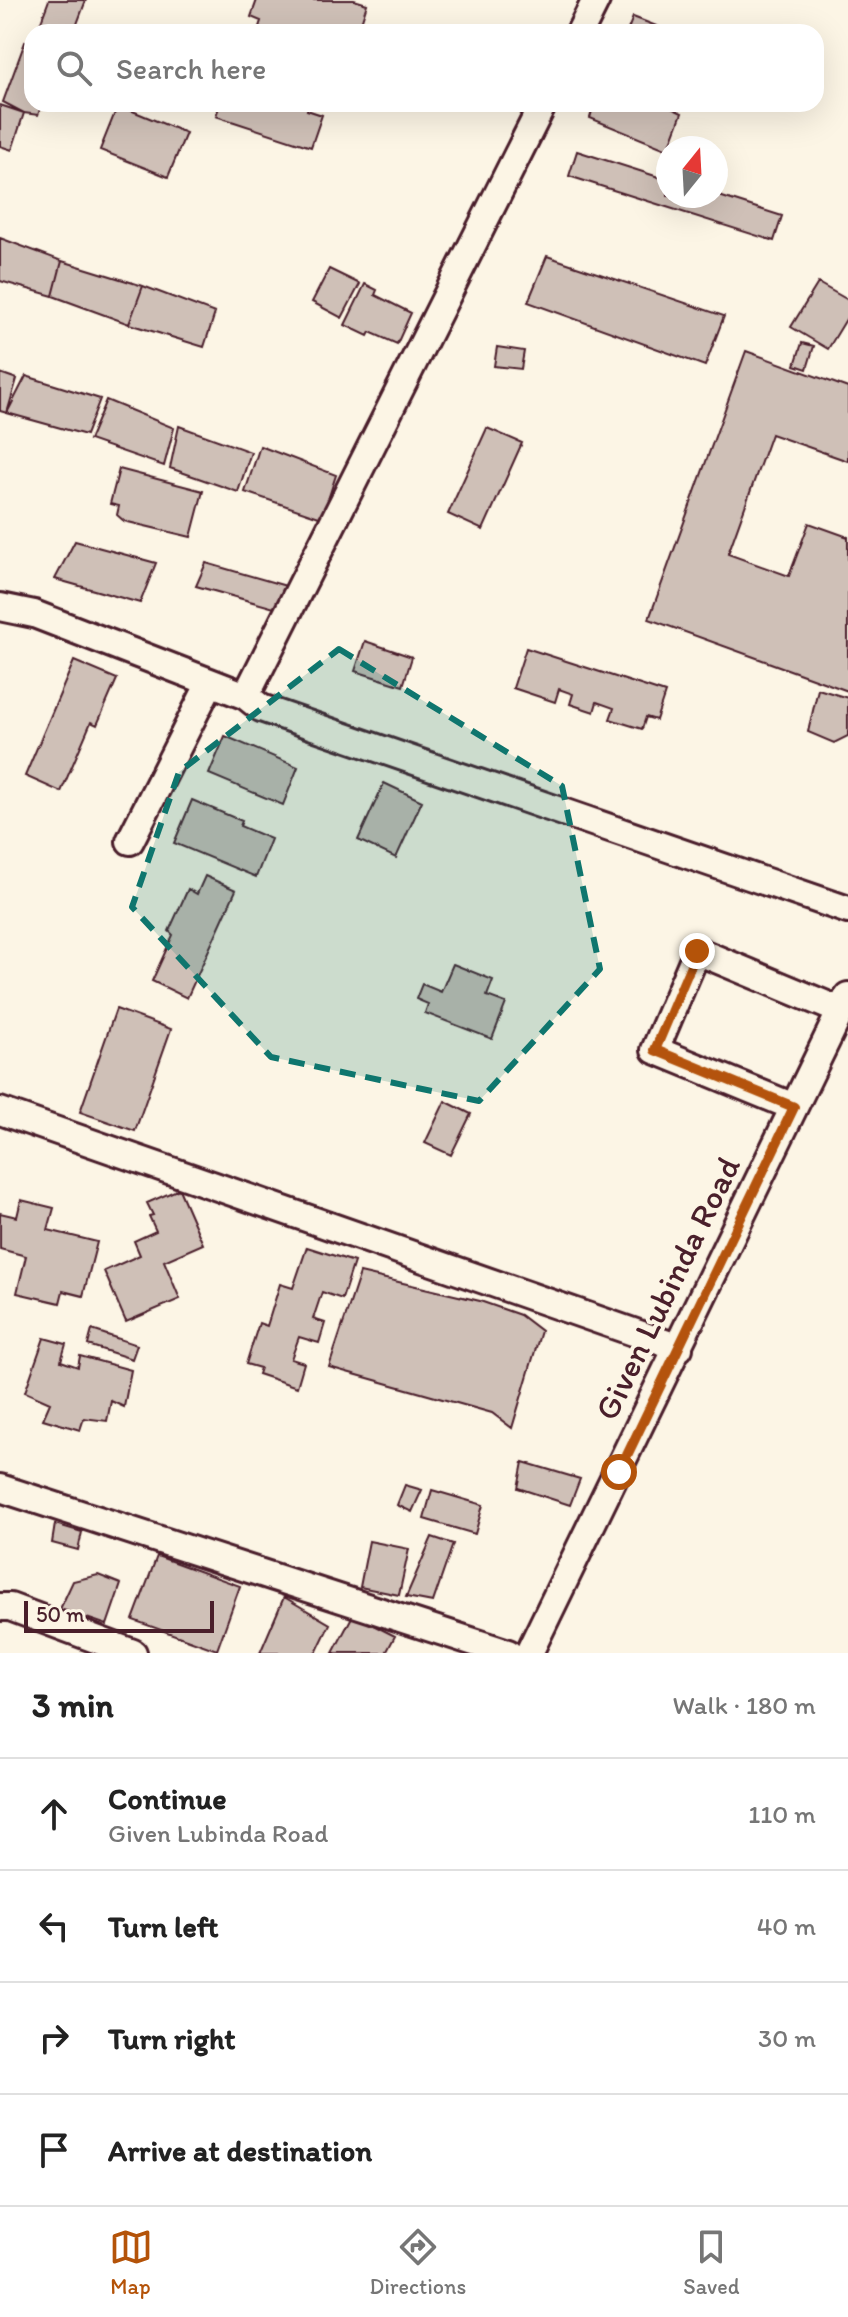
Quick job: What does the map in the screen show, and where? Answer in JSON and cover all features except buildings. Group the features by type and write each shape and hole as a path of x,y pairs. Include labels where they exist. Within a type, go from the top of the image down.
{"street":[{"path":"584,24 596,0"},
{"path":"246,696 539,112"},
{"path":"0,607 34,614 246,696 261,708 848,910"},
{"path":"130,841 210,683"},
{"path":"794,1107 655,1050 697,951 844,1004"},
{"name":"Given Lubinda Road","path":"529,1653 844,1004"},
{"path":"0,1111 679,1348"},
{"path":"0,1488 508,1653"},
{"path":"0,1607 10,1607 133,1653"}],"highlighted area":[{"path":"339,649 562,786 600,969 479,1101 271,1057 132,907 179,772"}],"route":[{"path":"619,1472 794,1107 655,1050 697,951"}]}
